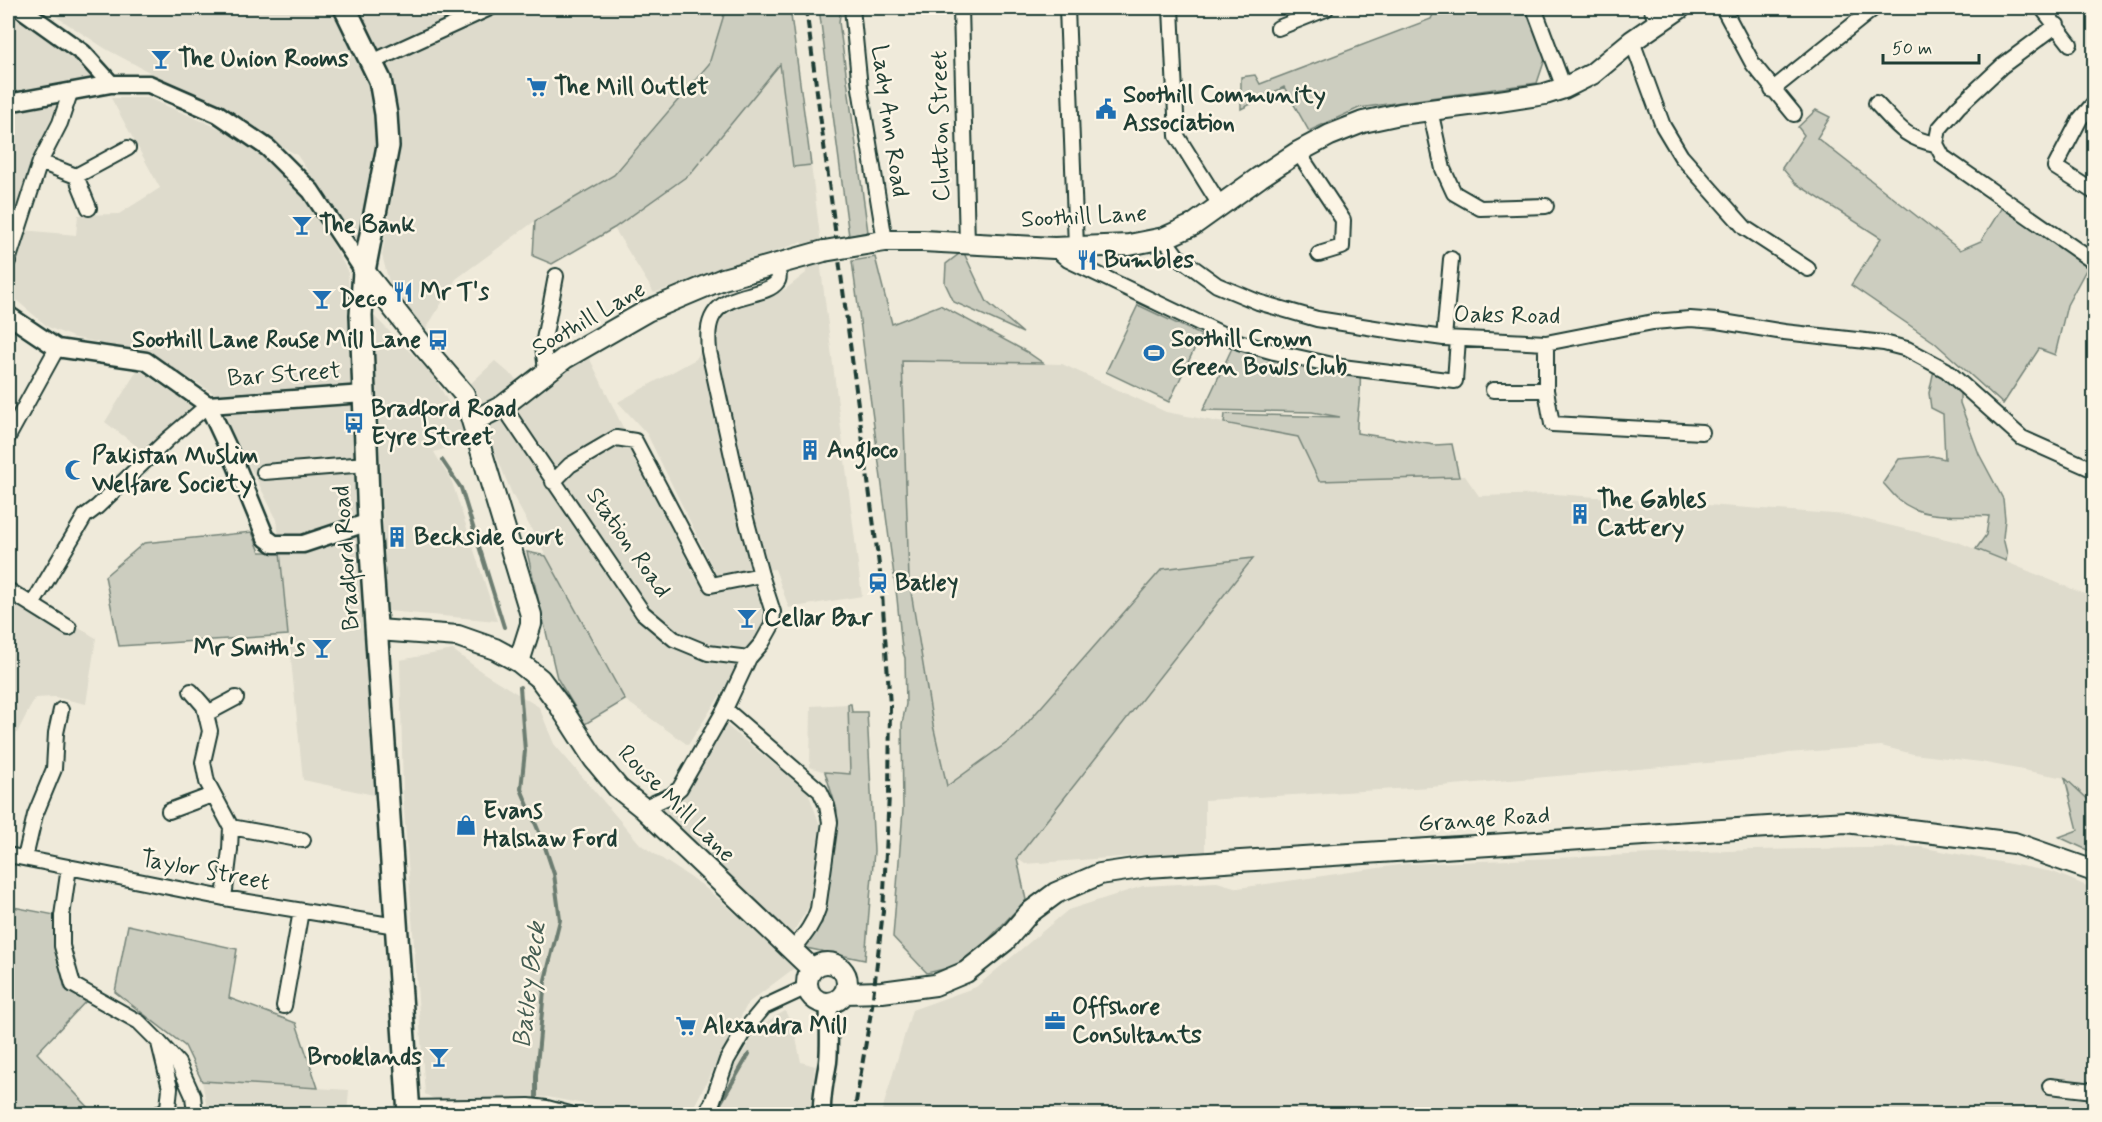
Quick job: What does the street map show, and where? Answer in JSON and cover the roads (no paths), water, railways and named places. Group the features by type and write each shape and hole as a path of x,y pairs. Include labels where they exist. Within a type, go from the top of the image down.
{"main road":[{"name":"Bradford Road","path":"345,8 380,80 386,114 388,146 364,270 361,315 369,522 409,1111"},
{"name":"Soothill Lane","path":"474,421 503,406 565,358 647,311 723,279 824,251 878,242 1054,248 1129,245 1164,238 1193,225 1298,152 1330,135 1363,122 1545,94 1564,88 1592,74 1632,40 1654,15 1680,8"},
{"path":"364,270 464,394 531,615 531,624 519,662"},
{"name":"Rouse Mill Lane","path":"378,630 458,636 495,649 519,662 540,679 558,702 594,759 618,788 644,808 792,951 809,978"},
{"name":"Grange Road","path":"840,992 885,982 908,990 935,985 966,972 1005,941 1029,913 1056,892 1100,874 1147,867 1846,822 2014,843 2094,871"},
{"path":"823,963 835,964 845,972 840,992 817,1001 813,998 809,978 823,963"}],"street":[{"path":"20,8 83,53 111,84"},
{"path":"372,62 490,8"},
{"name":"Lady Ann Road","path":"852,8 878,242"},
{"name":"Clutton Street","path":"961,8 967,244"},
{"path":"1067,8 1076,247"},
{"path":"1172,8 1177,136 1220,205"},
{"path":"1723,8 1752,64 1794,114"},
{"path":"1772,90 1874,8"},
{"path":"2042,8 2070,44"},
{"path":"1278,28 1306,12 1326,9"},
{"path":"1539,9 1564,88"},
{"path":"2057,25 2002,66 1958,107 1939,129 1936,144 1943,157 2094,262"},
{"path":"1632,40 1663,126 1681,156 1745,228 1808,269"},
{"path":"8,103 111,84 149,84 218,114 268,148 312,191 364,270"},
{"path":"8,261 40,162 60,123 70,93"},
{"path":"1876,103 1903,131 1918,141 1936,144"},
{"path":"2094,103 2080,119 2055,167 2094,192"},
{"path":"1430,110 1443,170 1454,193 1480,208 1546,206"},
{"path":"76,176 129,148"},
{"path":"1298,152 1343,220 1342,247 1319,254"},
{"path":"40,162 76,176 89,208"},
{"name":"Oaks Road","path":"1164,238 1177,256 1217,285 1258,302 1317,319 1451,338 1546,343 1653,322 1699,320 1884,343 1906,349 1939,365 2022,438 2094,470"},
{"path":"1054,248 1068,260 1239,342 1342,367 1455,381 1451,338 1451,259"},
{"path":"644,808 672,795 680,788 725,709 749,658 762,643 771,625 773,612 746,515 709,351 708,331 714,313 725,304 743,295 767,289 777,282 779,275 776,264"},
{"path":"546,371 543,345 556,276"},
{"path":"8,315 57,348 146,361 208,405 266,538 274,544 303,544 369,522"},
{"path":"1546,343 1546,390 1552,424 1702,432"},
{"path":"8,437 57,348"},
{"path":"1493,390 1546,390"},
{"name":"Bar Street","path":"208,405 364,394"},
{"path":"32,605 86,516 208,405"},
{"name":"Station Road","path":"503,406 643,613 674,639 708,652 749,658"},
{"path":"553,482 570,465 615,438 635,441 711,585 761,575"},
{"path":"264,472 367,464"},
{"path":"8,590 69,628"},
{"path":"191,691 204,706 210,731 203,762 207,782 231,827 224,898"},
{"path":"206,714 236,698"},
{"path":"725,709 807,777 820,791 827,806 830,822 818,909 809,928 792,951"},
{"path":"25,858 35,815 54,769 56,733 61,710"},
{"path":"169,811 213,795"},
{"path":"231,827 303,840"},
{"name":"Taylor Street","path":"8,855 224,898 396,926"},
{"path":"69,867 62,916 62,946 73,985 139,1022 158,1041 178,1063 193,1096 195,1114"},
{"path":"284,1006 301,911"},
{"path":"705,1114 712,1103 727,1060 744,1031 764,1007 809,978"},
{"path":"822,1114 821,1096 840,992"},
{"path":"158,1041 170,1088 168,1108 159,1114"},
{"path":"2050,1086 2094,1091"},
{"path":"409,1111 529,1106 570,1114"}],"waterway":[{"name":"Batley Beck","path":"442,460 461,488 504,627"},
{"name":"Batley Beck","path":"520,687 525,751 521,789 554,874 560,920 545,980 536,1076 536,1103"},
{"path":"714,1114 749,1054"}],"railway":[{"path":"806,8 881,580 890,705 889,795 883,911 872,1006 854,1114"}],"place":[{"name":"The Union Rooms","path":"161,59"},
{"name":"The Mill Outlet","path":"537,87"},
{"name":"Soothill Community Association","path":"1106,109"},
{"name":"The Bank","path":"302,225"},
{"name":"Bumbles","path":"1087,260"},
{"name":"Mr T's","path":"403,292"},
{"name":"Deco","path":"322,299"},
{"name":"Soothill Lane Rouse Mill Lane","path":"438,340"},
{"name":"Soothill Crown Green Bowls Club","path":"1154,353"},
{"name":"Bradford Road Eyre Street","path":"354,423"},
{"name":"Angloco","path":"810,450"},
{"name":"Pakistan Muslim Welfare Society","path":"75,470"},
{"name":"The Gables Cattery","path":"1580,514"},
{"name":"Beckside Court","path":"397,537"},
{"name":"Batley","path":"878,583"},
{"name":"Cellar Bar","path":"747,618"},
{"name":"Mr Smith's","path":"322,648"},
{"name":"Evans Halshaw Ford","path":"466,825"},
{"name":"Offshore Consultants","path":"1055,1021"},
{"name":"Alexandra Mill","path":"686,1026"},
{"name":"Brooklands","path":"439,1057"}]}
